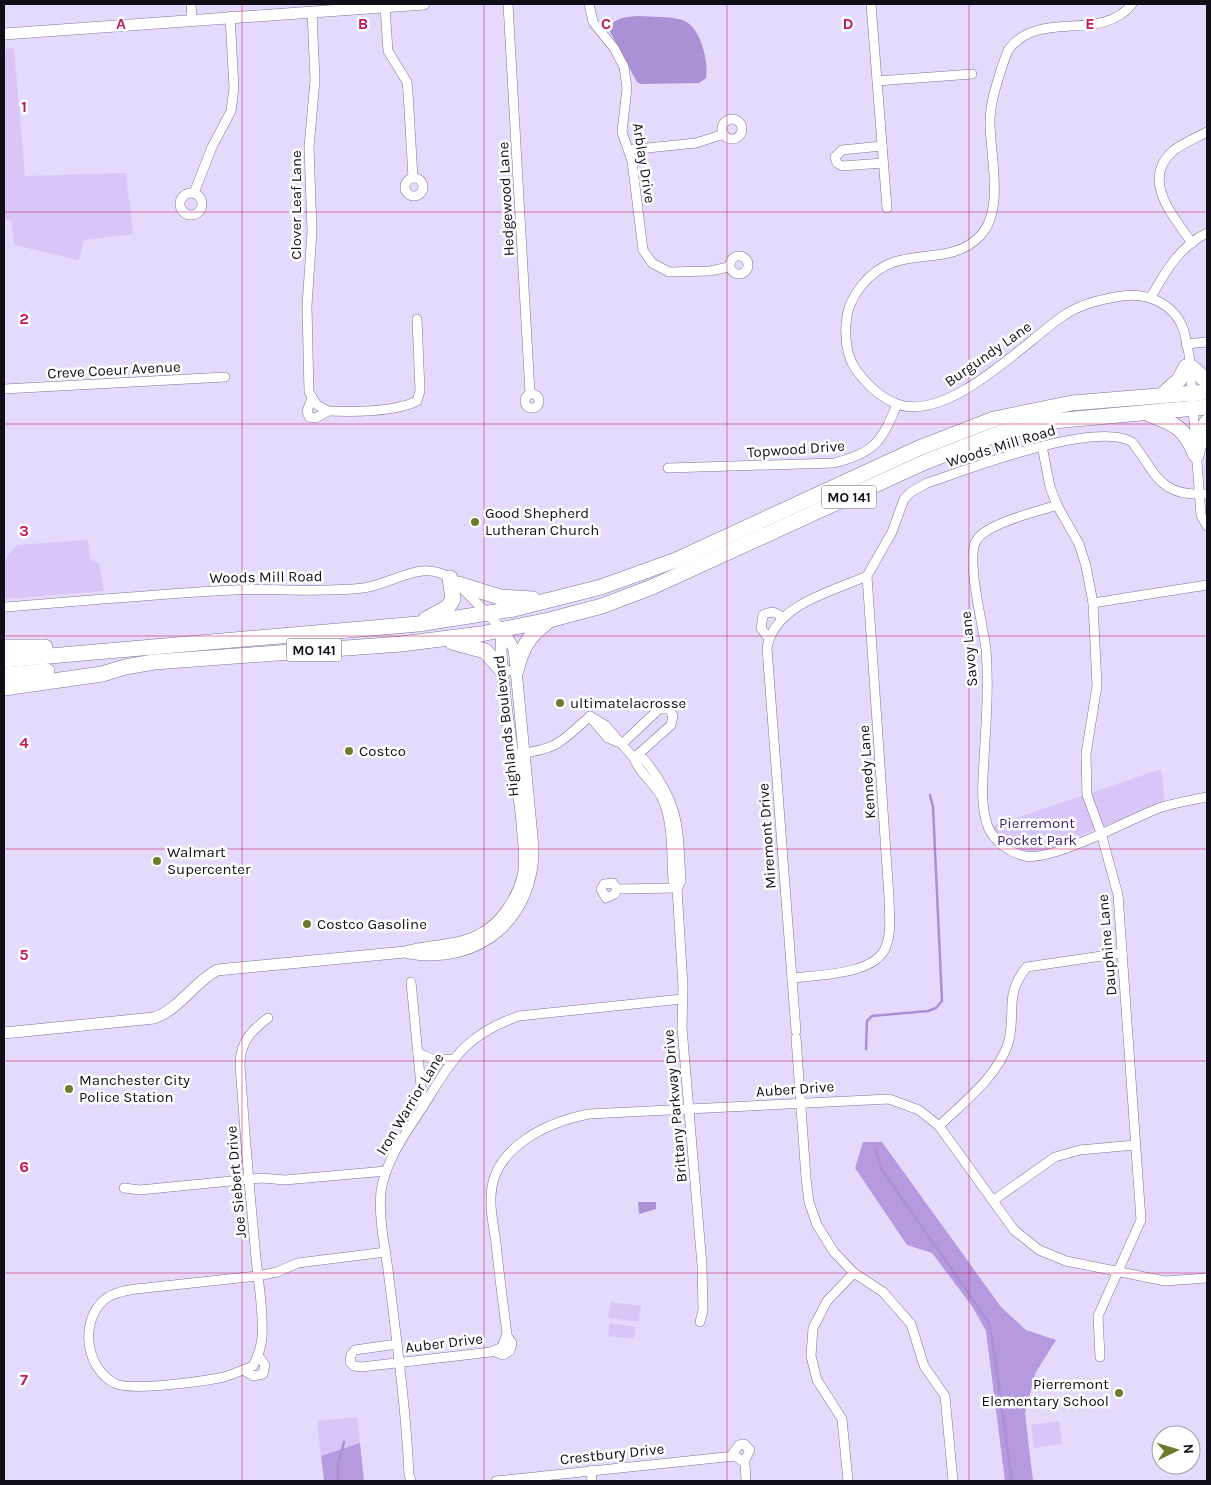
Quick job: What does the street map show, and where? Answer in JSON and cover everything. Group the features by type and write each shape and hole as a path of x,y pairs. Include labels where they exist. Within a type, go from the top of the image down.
{"highway":[{"path":"1162,396 1179,380 1188,367 1207,381"},
{"name":"MO 141","path":"4,660 418,624 514,609 626,578 701,550 919,448 976,425 1020,412 1054,406 1162,396 1198,399"},
{"name":"MO 141","path":"4,675 125,667 193,658 443,640 549,620 602,606 652,587 975,441 1000,433 1053,421 1144,412 1198,399"},
{"path":"1144,412 1178,426 1188,439 1196,455"},
{"path":"1196,455 1204,426 1207,422"},
{"path":"418,624 448,607 453,599 454,581 500,597 552,600"},
{"path":"503,630 514,609"},
{"path":"443,640 485,651 509,671 533,632 549,620"},
{"path":"4,647 132,649"},
{"path":"4,688 102,674 125,667"}],"street":[{"path":"191,4 192,19"},
{"path":"4,34 230,16 424,4"},
{"name":"Hedgewood Lane","path":"508,4 530,393"},
{"name":"Arblay Drive","path":"589,4 593,22 614,48 624,67 627,88 622,132 634,172 640,243 647,256 660,270 669,272 702,272 730,267"},
{"path":"871,4 887,208"},
{"name":"Burgundy Lane","path":"1132,4 1112,22 1036,31 1008,50 994,90 990,122 994,186 990,224 979,238 962,250 896,262 885,266 863,283 848,308 846,337 852,365 868,386 897,404 923,405 942,401 952,396 999,366 1074,309 1102,299 1134,294 1151,297"},
{"path":"385,7 388,51 407,82 413,178"},
{"name":"Clover Leaf Lane","path":"312,12 315,80 309,148 312,231 307,306 309,392 312,398 307,411 309,417 316,418 328,412 408,406 417,401 420,391 417,319"},
{"path":"194,193 212,147 231,111 234,88 230,16"},
{"path":"877,81 972,74"},
{"path":"1192,243 1164,202 1159,178 1163,164 1172,152 1207,132"},
{"path":"628,150 696,143 724,134"},
{"path":"882,146 842,150 835,157 837,163 842,166 883,163"},
{"path":"1207,233 1192,243 1170,264 1151,297 1165,305 1174,314 1184,331 1188,367 1198,399 1196,455 1203,494 1201,515 1207,526"},
{"path":"1186,344 1207,342"},
{"name":"Creve Coeur Avenue","path":"4,390 226,377"},
{"path":"312,398 317,405 328,412"},
{"name":"Topwood Drive","path":"668,468 834,463 854,458 873,448 881,439 897,404"},
{"name":"Woods Mill Road","path":"867,576 892,532 904,500 911,492 927,482 1042,446 1077,439 1126,438 1132,442 1144,457 1159,481 1176,491 1203,494"},
{"name":"Dauphine Lane","path":"1042,446 1050,487 1057,505 1079,544 1086,566 1093,603 1097,686 1086,754 1087,795 1101,833 1118,895 1140,1220 1098,1316 1100,1357"},
{"name":"Savoy Lane","path":"1057,505 988,529 979,537 972,553 986,650 987,686 983,795 988,826 999,842 1017,854 1027,857 1039,856 1101,833"},
{"name":"Woods Mill Road","path":"4,607 235,590 359,588 417,570 434,571 454,581 503,630"},
{"path":"769,639 774,628 783,618 801,605 867,576"},
{"name":"Kennedy Lane","path":"792,978 853,970 873,963 886,948 890,928 867,576"},
{"path":"1093,603 1207,585"},
{"name":"Miremont Drive","path":"783,618 774,612 768,612 763,615 761,628 769,639 768,667 810,1202 817,1225 834,1252 854,1273 883,1292 911,1324 924,1366 945,1396 954,1481"},
{"name":"Highlands Boulevard","path":"4,1033 154,1018 170,1010 203,977 217,970 405,952 423,955 467,948 500,930 520,906 526,894 533,862 509,671 514,649 503,630"},
{"path":"622,744 659,709 669,709 673,716 670,725 634,758"},
{"name":"Brittany Parkway Drive","path":"519,754 550,749 559,744 590,716 608,738 622,744 634,758 644,759 662,782 672,801 678,826 681,881 677,888 682,1028 702,1265 703,1310 700,1322"},
{"path":"1101,833 1161,807 1207,797"},
{"path":"617,889 677,888"},
{"path":"939,1126 985,1082 1000,1063 1008,1041 1013,990 1017,979 1027,967 1122,953"},
{"path":"411,982 423,1107"},
{"name":"Iron Warrior Lane","path":"410,1480 397,1344 380,1214 386,1171 452,1059 480,1033 519,1016 682,998"},
{"name":"Joe Siebert Drive","path":"243,1370 252,1366 258,1355 262,1331 240,1053 250,1032 268,1018"},
{"path":"418,1053 435,1060 452,1059"},
{"name":"Auber Drive","path":"399,1362 493,1351 502,1347 506,1336 491,1196 499,1169 521,1143 533,1134 566,1118 589,1114 889,1099 919,1110 939,1126 1014,1230 1039,1250 1066,1261 1165,1282 1207,1278"},
{"path":"994,1200 1055,1157 1080,1150 1135,1145"},
{"path":"124,1188 140,1190 249,1179 285,1180 386,1171"},
{"path":"243,1370 221,1378 130,1388 121,1386 102,1374 94,1361 89,1334 93,1313 102,1302 121,1291 257,1276 270,1274 303,1262 386,1252"},
{"path":"848,1481 842,1419 817,1380 811,1356 812,1328 827,1301 854,1273"},
{"path":"397,1344 355,1350 351,1355 350,1362 358,1368 399,1362"},
{"name":"Joe Siebert Drive","path":"243,1370 253,1376 263,1374 265,1365 258,1355"},
{"name":"Crestbury Drive","path":"496,1481 733,1456 739,1445 744,1444 750,1450 744,1462"},
{"path":"733,1456 744,1462 746,1481"},
{"path":"591,1470 592,1481"}],"green space":[{"path":"14,48 25,176 126,173 133,234 84,240 79,260 14,245 11,220 4,221 4,49"},
{"path":"88,540 90,559 99,563 104,591 5,599 4,561 17,545"},
{"name":"Pierremont Pocket Park","path":"1161,769 1165,802 1039,852 1024,851 1011,846 1001,838 992,826"},
{"path":"611,1302 641,1306 639,1322 608,1318"},
{"path":"610,1323 636,1327 634,1339 608,1336"},
{"path":"357,1417 360,1443 321,1456 317,1421"},
{"path":"1059,1421 1062,1444 1034,1448 1031,1425"}],"shaded area":[{"path":"639,16 672,18 688,23 694,29 702,44 706,62 706,78 699,83 641,84 637,82 608,28 618,20"},
{"path":"863,1142 882,1142 1001,1307 1026,1330 1056,1340 1036,1372 1025,1413 1033,1481 1005,1481 986,1331 972,1306 932,1253 907,1245 855,1168"},
{"path":"638,1202 656,1202 656,1209 639,1214"},
{"path":"360,1443 364,1481 324,1481 321,1456"}],"waterway":[{"path":"866,1049 867,1021 872,1016 928,1011 936,1008 942,1001 933,807 930,795"},
{"path":"875,1149 882,1170 988,1321 992,1336 1012,1481"},
{"path":"338,1481 338,1464 344,1442"}],"place":[{"name":"Good Shepherd Lutheran Church","path":"475,522"},
{"name":"ultimatelacrosse","path":"560,703"},
{"name":"Costco","path":"349,751"},
{"name":"Walmart Supercenter","path":"157,861"},
{"name":"Costco Gasoline","path":"307,924"},
{"name":"Manchester City Police Station","path":"69,1089"},
{"name":"Pierremont Elementary School","path":"1119,1393"}]}
